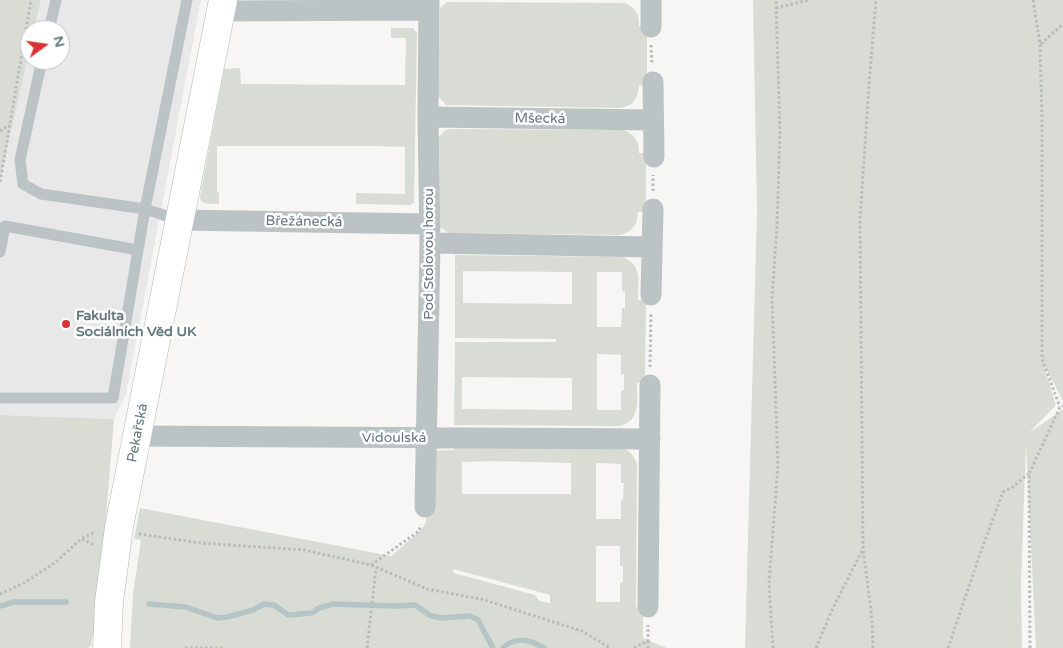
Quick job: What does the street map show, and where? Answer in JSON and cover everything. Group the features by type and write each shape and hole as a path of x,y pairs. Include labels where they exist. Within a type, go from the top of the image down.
{"street":[{"path":"651,0 651,27"},
{"path":"222,5 429,5"},
{"name":"Pekařská","path":"107,648 108,609 114,555 222,5"},
{"name":"Pod Stolovou horou","path":"425,507 430,234 429,5"},
{"path":"653,82 652,120 654,157"},
{"name":"Mšecká","path":"428,118 652,120"},
{"path":"651,295 653,209"},
{"name":"Břežánecká","path":"179,220 652,247"},
{"path":"648,607 650,385"},
{"name":"Vidoulská","path":"137,436 650,439"}],"lane":[{"path":"51,20 56,0"},
{"path":"0,398 114,398 145,209 187,0"},
{"path":"40,70 20,160 23,184 40,194 145,209 179,220"},
{"path":"0,252 4,226 138,250"}],"path":[{"path":"0,182 30,0"},
{"path":"773,648 769,583 778,465 772,298 777,226 780,132 776,0"},
{"path":"776,8 809,0"},
{"path":"873,648 872,618 863,548 860,220 876,0"},
{"path":"948,648 1003,492 1013,487 1029,474 1062,406 1042,358 1042,117 1040,44 1033,0"},
{"path":"1040,44 1063,24"},
{"path":"651,27 653,82"},
{"path":"0,131 9,125"},
{"path":"653,209 654,157"},
{"path":"650,385 651,295"},
{"path":"1029,474 1030,648"},
{"path":"370,565 419,531 425,507"},
{"path":"131,535 139,534 200,543 304,550 370,565 427,589 481,599 582,631 610,648"},
{"path":"0,594 24,583 56,562 81,539"},
{"path":"816,648 832,610 863,548"},
{"path":"367,648 376,568"},
{"path":"648,607 648,648"},
{"path":"634,648 648,641"},
{"path":"185,648 225,648"}],"shaded area":[{"path":"0,0 41,0 36,20 20,20 20,70 25,70 0,180"},
{"path":"41,0 201,0 126,394 114,419 0,415 0,180 25,70 70,70 70,20 36,20"},
{"path":"753,0 1063,0 1063,401 1043,363 1056,405 1029,433 1063,409 1063,648 1036,648 1026,445 1021,582 1022,648 745,648 757,211"},
{"path":"447,2 625,3 636,12 639,26 647,26 647,85 639,85 638,94 634,101 620,108 446,105 438,96 440,8"},
{"path":"391,28 413,28 417,33 414,203 410,205 356,204 356,193 405,194 405,147 373,146 217,146 217,192 219,193 219,204 202,202 200,197 224,69 240,68 241,84 405,85 406,38 391,38"},
{"path":"449,129 624,130 636,139 639,153 646,153 646,212 638,212 634,227 620,235 448,233 440,227 439,137 444,131"},
{"path":"455,255 623,257 629,260 637,269 639,281 638,300 646,300 646,382 637,383 635,414 627,423 620,426 454,425 455,342 556,342 556,339 455,338","holes":["463,271 572,272 572,304 463,303","597,272 622,272 622,291 625,292 625,308 622,308 621,327 597,327","597,354 621,355 621,374 624,374 624,390 621,391 621,410 597,410","462,377 572,378 572,410 462,409"]},
{"path":"0,415 114,419 100,592 91,646 88,648 0,648"},
{"path":"454,446 622,448 631,454 637,464 636,607 643,608 643,638 667,648 130,648 133,594 141,540 134,539 140,508 391,556 422,529 426,522 427,451 454,450","holes":["462,462 571,463 571,494 462,494","596,463 621,464 621,483 624,483 623,499 621,500 621,519 596,519","596,546 620,546 620,566 623,566 623,582 620,583 620,602 596,602","453,569 550,595 550,603 539,601 535,595 454,573"]}],"waterway":[{"path":"0,606 14,602 66,602"},
{"path":"149,604 186,607 217,618 253,610 264,604 274,605 288,615 312,613 319,608 333,604 415,605 431,616 442,618 470,616 478,620 493,648"},
{"path":"503,648 508,644 523,640 544,648"}],"place":[{"name":"Fakulta Sociálních Věd UK","path":"66,324"}]}
